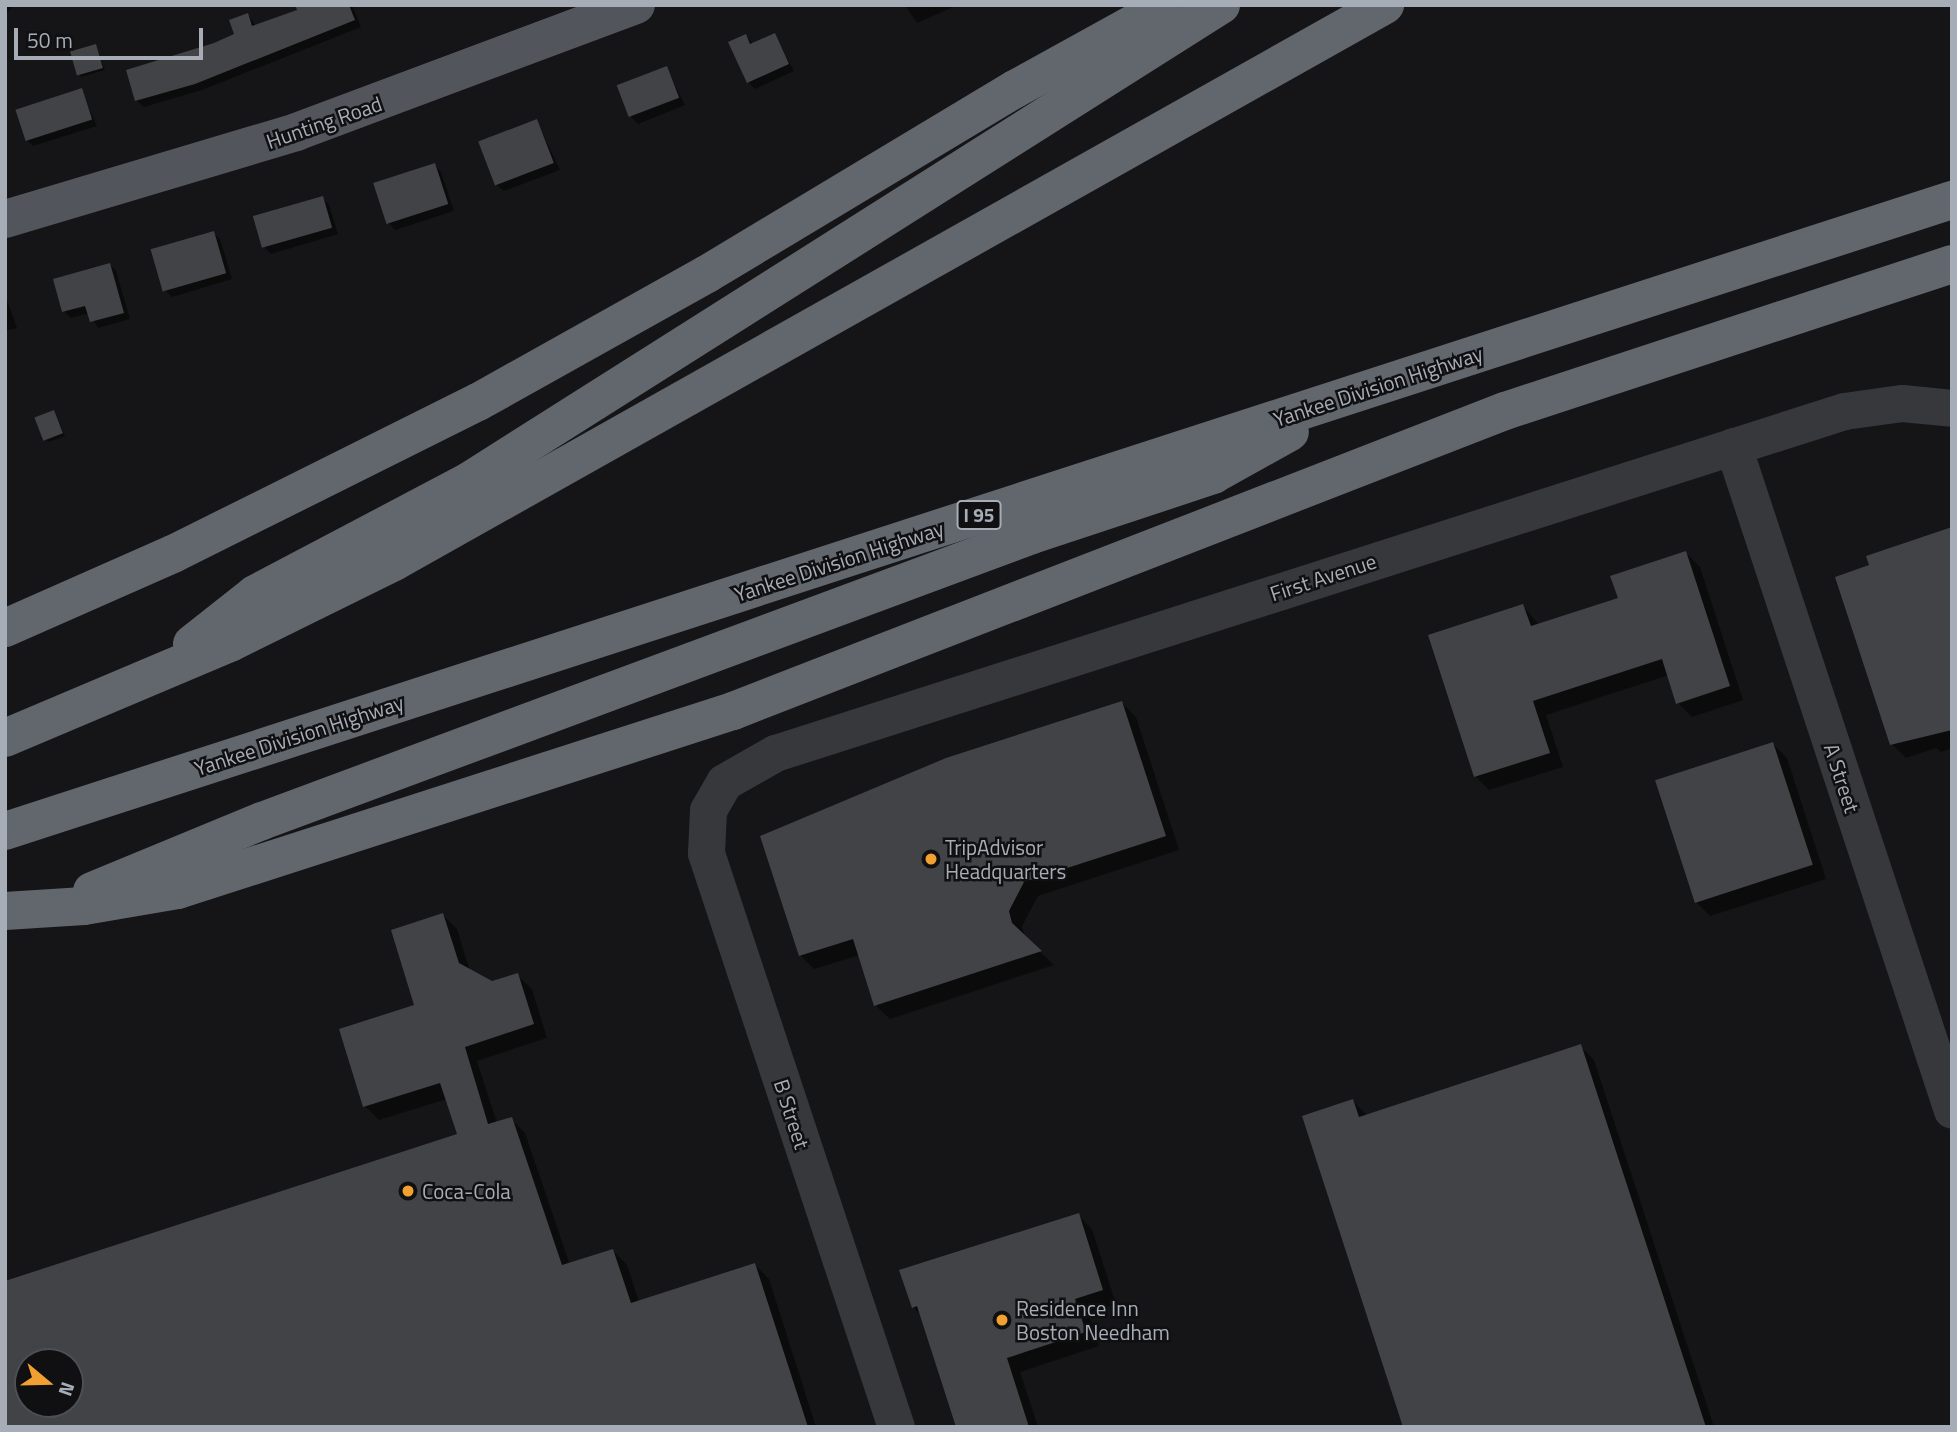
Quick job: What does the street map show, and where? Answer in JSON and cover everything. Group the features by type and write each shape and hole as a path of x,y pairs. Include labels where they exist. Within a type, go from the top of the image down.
{"highway":[{"path":"5,628 192,544 530,374 1015,89 1167,5"},
{"path":"148,680 255,594 469,481 1221,5"},
{"path":"5,738 148,680 434,540 1385,5"},
{"name":"Yankee Division Highway","path":"5,831 1952,200"},
{"path":"5,911 84,906 178,890 733,710 1506,411 1952,264"},
{"path":"5,934 138,871 304,805 1032,535 1213,475 1365,390"}],"main road":[{"name":"Hunting Road","path":"5,219 159,176 344,116 636,5"}],"street":[{"name":"First Avenue","path":"713,799 734,774 775,753 1733,446 1864,407 1902,403 1952,408"},
{"name":"A Street","path":"1733,446 1952,1110"},
{"name":"B Street","path":"713,799 705,832 710,868 896,1427"}],"building":[{"path":"295,5 349,5 355,20 195,84 135,101 126,70 214,43 234,34 229,20 248,13 252,26 297,10"},
{"path":"775,33 789,64 747,83 728,42 746,34 750,44"},
{"path":"96,44 103,68 77,75 70,51"},
{"path":"667,66 679,98 629,117 617,85"},
{"path":"82,88 92,119 26,141 15,110"},
{"path":"537,119 554,163 495,185 478,142"},
{"path":"435,163 448,204 386,224 373,183"},
{"path":"323,196 332,228 262,248 253,216"},
{"path":"214,231 226,273 163,291 151,249"},
{"path":"110,263 124,313 90,322 85,306 62,312 53,279"},
{"path":"54,410 63,433 43,441 34,418"},
{"path":"1952,527 1952,730 1890,745 1835,577 1869,565 1866,556"},
{"path":"1686,551 1730,686 1676,704 1662,659 1533,701 1550,753 1474,777 1428,635 1523,604 1531,626 1618,598 1610,576"},
{"name":"TripAdvisor Headquarters","path":"1122,701 1166,836 1024,882 1009,911 1012,923 1042,951 874,1006 853,939 799,956 760,836 946,758"},
{"path":"1773,742 1813,865 1695,903 1655,780"},
{"name":"Coca-Cola","path":"443,913 459,963 492,981 518,973 534,1024 465,1047 488,1124 512,1117 562,1265 613,1249 631,1303 755,1263 808,1427 5,1427 5,1281 457,1134 440,1083 363,1107 339,1029 414,1005 391,930"},
{"path":"1581,1044 1706,1427 1403,1427 1302,1116 1353,1099 1359,1117"},
{"name":"Residence Inn Boston Needham","path":"1079,1213 1103,1290 1075,1299 1086,1332 1007,1358 1029,1427 956,1427 917,1306 912,1308 899,1270"}],"place":[{"name":"TripAdvisor Headquarters","path":"931,859"},
{"name":"Coca-Cola","path":"408,1191"},
{"name":"Residence Inn Boston Needham","path":"1002,1320"}]}
